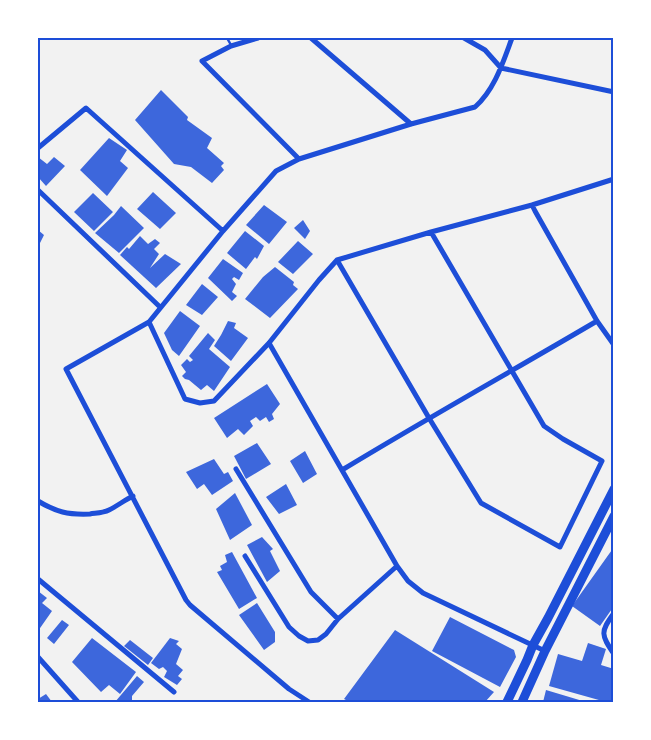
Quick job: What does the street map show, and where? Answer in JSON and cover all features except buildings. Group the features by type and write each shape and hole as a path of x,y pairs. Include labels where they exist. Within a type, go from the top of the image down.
{"main road":[{"path":"507,702 533,645 614,489"},
{"path":"522,702 545,651 614,516"}],"street":[{"path":"258,38 231,46 202,61 299,159"},
{"path":"311,38 411,124"},
{"path":"464,38 486,50 501,68 614,92"},
{"path":"309,702 290,689 186,600 66,369 149,322 223,231 276,171 299,159 411,124 475,108 490,91 512,38"},
{"path":"38,148 86,108 223,231"},
{"path":"149,322 185,399 200,403 214,401 269,343 337,260 614,180"},
{"path":"38,190 160,307"},
{"path":"532,205 597,321 614,345"},
{"path":"337,260 481,503 560,547 602,461 544,426 431,232"},
{"path":"342,470 597,321"},
{"path":"269,343 408,582 423,593 545,651"},
{"path":"236,469 311,592 338,619"},
{"path":"38,501 53,510 69,514 87,514 107,511 133,496"},
{"path":"245,556 289,627 308,641 318,640 326,634 338,619 397,566"},
{"path":"38,579 174,692"},
{"path":"614,613 607,622 603,632 604,639 614,654"},
{"path":"38,656 78,702"}],"lane":[{"path":"227,38 231,46"}]}
